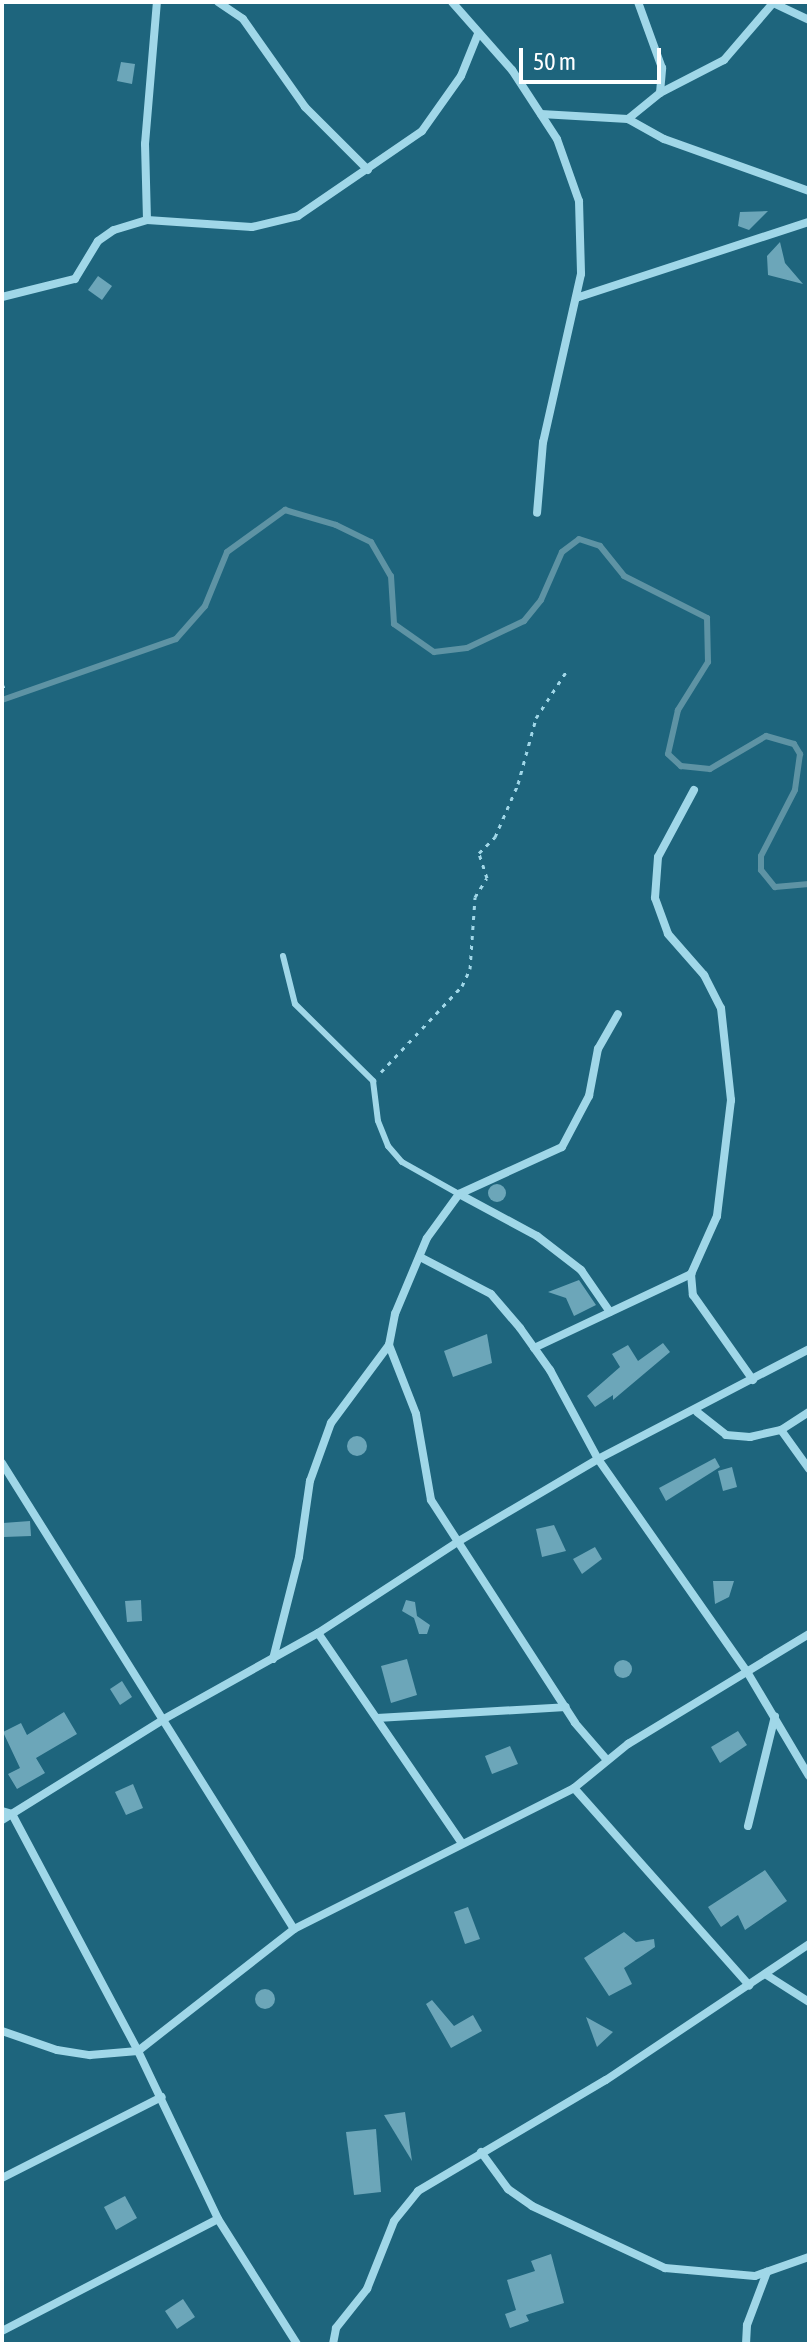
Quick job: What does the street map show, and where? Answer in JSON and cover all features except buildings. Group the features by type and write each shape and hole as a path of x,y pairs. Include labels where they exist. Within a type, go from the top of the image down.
{"street":[{"path":"147,220 145,144 157,2"},
{"path":"218,2 243,19 305,107 368,170"},
{"path":"452,2 512,70 557,139 579,201 581,274 543,442 537,513"},
{"path":"638,2 662,68 660,93"},
{"path":"628,119 660,93 724,60 772,2 809,20"},
{"path":"2,297 75,279 98,241 114,230 147,220 252,227 298,216 422,131 461,76 478,34"},
{"path":"541,114 628,119 664,139 809,191"},
{"path":"576,298 809,222"},
{"path":"694,790 658,857 655,898 668,934 704,975 721,1008 731,1100 717,1216 691,1274 700,1307 753,1380"},
{"path":"273,1659 299,1557 310,1481 331,1423 389,1345 395,1314 427,1238 459,1194 562,1147 589,1096 598,1049 618,1014"},
{"path":"459,1194 537,1236 581,1270 610,1312"},
{"path":"420,1257 491,1294 534,1348 598,1459 746,1670 809,1776"},
{"path":"534,1348 691,1274"},
{"path":"389,1345 416,1414 431,1500 566,1707 607,1760"},
{"path":"2,1820 164,1719 318,1633 459,1541 598,1459 697,1412 809,1349"},
{"path":"697,1412 726,1435 781,1430 809,1412"},
{"path":"781,1430 809,1469"},
{"path":"2,1463 294,1929"},
{"path":"318,1633 462,1843"},
{"path":"2,2031 57,2050 90,2055 138,2051 294,1929 574,1788 607,1760 746,1670 809,1634"},
{"path":"377,1718 566,1707"},
{"path":"748,1826 775,1716"},
{"path":"574,1788 749,1985"},
{"path":"2,1811 12,1814 138,2051 218,2219 297,2344"},
{"path":"333,2344 336,2328 367,2289 402,2211 418,2191 606,2080 809,1944"},
{"path":"765,1974 809,2002"},
{"path":"2,2178 162,2097"},
{"path":"481,2152 508,2189 597,2240 665,2268 755,2276 809,2257"},
{"path":"2,2331 218,2219"},
{"path":"746,2344 747,2325 767,2272"}],"lane":[{"path":"283,956 295,1004 373,1081 378,1121 388,1146 402,1162 459,1194"}],"path":[{"path":"373,1081 462,986 470,969 475,897 487,878 479,853 495,837 512,797 536,718 566,672"},
{"path":"2,684 5,690"}],"waterway":[{"path":"2,700 176,639 205,606 227,552 285,510 336,525 371,542 391,576 394,624 434,652 467,648 524,621 541,600 562,552 579,539 600,546 624,576 707,618 708,662 678,710 668,754 681,766 710,769 766,736 794,744 800,754 795,790 761,856 761,870 775,887 809,884"}]}
